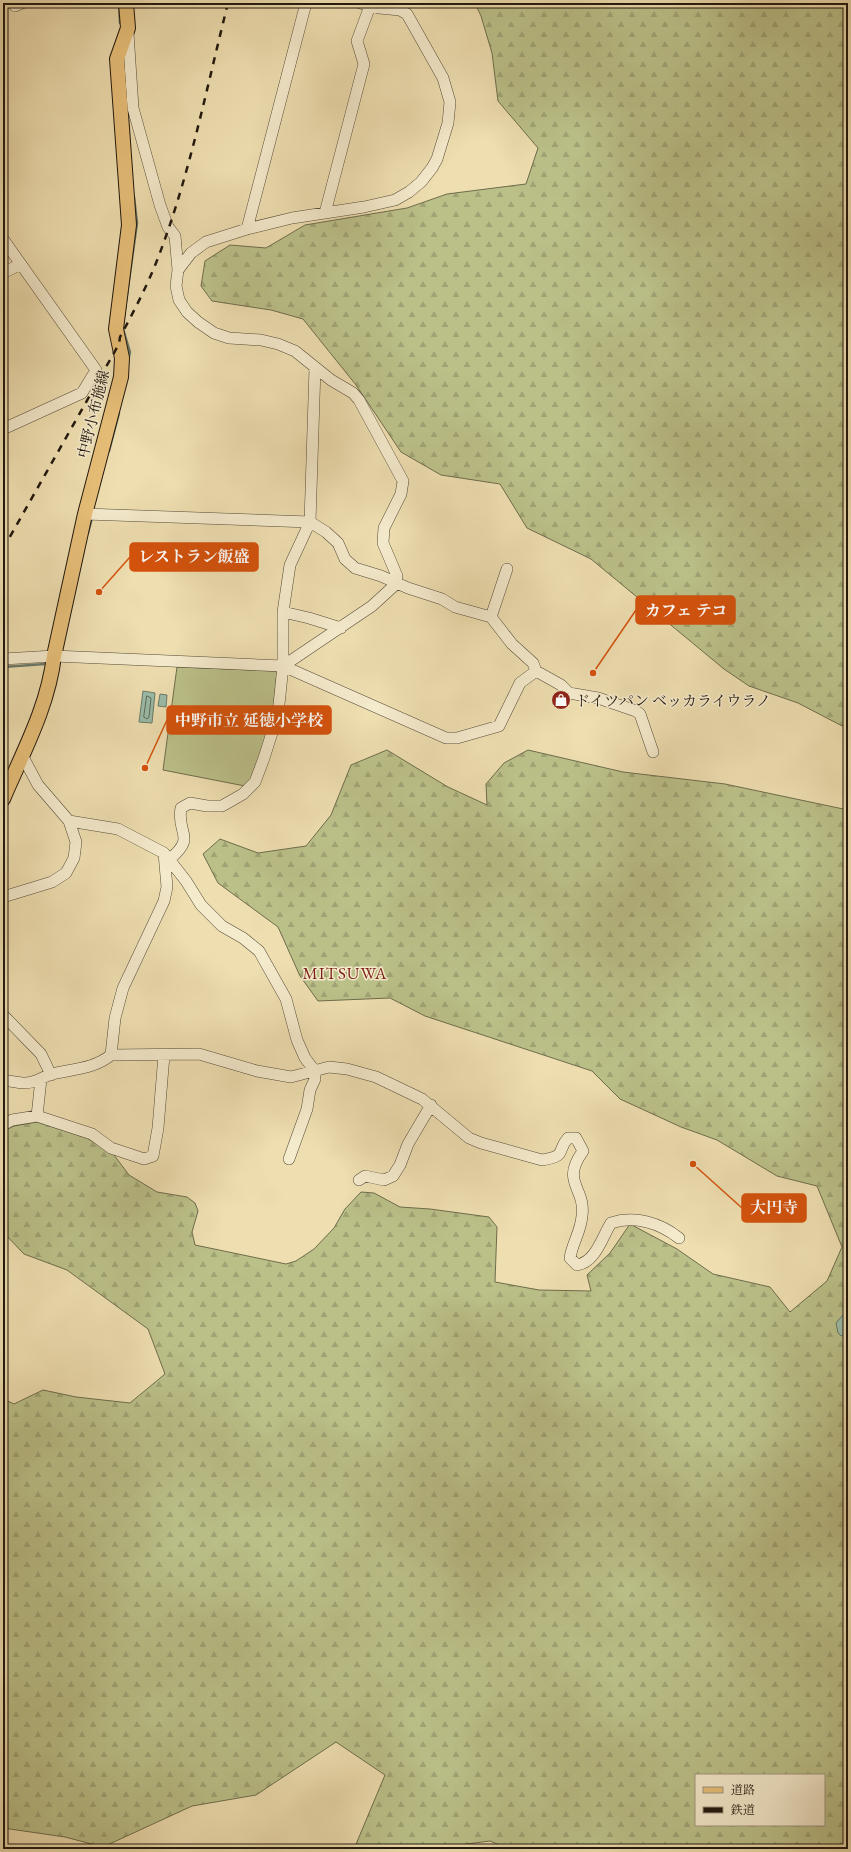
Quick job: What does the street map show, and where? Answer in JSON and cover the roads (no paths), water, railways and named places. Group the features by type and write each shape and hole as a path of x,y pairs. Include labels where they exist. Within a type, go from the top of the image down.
{"main road":[{"name":"中野小布施線","path":"3,799 38,720 52,671 85,514 121,377 122,358 116,329 129,225 117,59 128,28 126,3"}],"street":[{"path":"14,3 16,6 22,3"},
{"path":"247,228 306,3"},
{"path":"178,270 191,253 206,242 247,228 292,218 364,208 395,200 409,192 432,168 444,138 448,123 450,102 443,78 407,14 400,10 365,5 357,41 364,64 325,213"},
{"path":"128,28 133,108 160,205 168,227 175,236 178,270 176,286 179,300 187,312 214,333 229,338 261,340 278,344 295,351 315,368 356,396 403,482 402,494 384,528 384,543 397,576 396,584 372,606 283,666"},
{"path":"3,239 96,370 82,393 3,428"},
{"path":"3,273 21,264"},
{"path":"167,856 181,850 184,842 185,832 179,820 181,808 190,804 222,806 243,794 255,782 278,714 283,666 283,612 290,565 310,522 315,368"},
{"path":"85,514 310,522 326,532 338,543 345,559 354,568 381,576 396,584 442,599 455,607 491,617 512,644 533,663 536,671 562,685 569,693 598,698 636,710 640,714 653,752"},
{"path":"491,617 507,569"},
{"path":"283,612 309,618 340,628"},
{"path":"3,659 54,656 283,666 446,738 457,738 499,726 520,683 536,671"},
{"path":"3,897 52,882 66,873 74,858 76,842 69,821 38,785 22,755"},
{"path":"69,821 118,829 167,856 201,905 222,926 243,938 259,951 286,999 297,1040 304,1058 314,1070 315,1079 310,1090 307,1109 289,1159"},
{"path":"111,1055 115,1018 123,988 164,901 167,887 167,856"},
{"path":"3,1015 42,1054 46,1077 37,1116"},
{"path":"3,1080 24,1083 103,1062 111,1055 199,1054 274,1075 292,1077 329,1067 347,1069 376,1078 431,1104 470,1138 481,1143 542,1160 551,1158 561,1153 568,1138 576,1138 583,1152 576,1161 572,1171 582,1204 582,1216 570,1258 577,1265 584,1264 590,1258 611,1223 624,1218 653,1223 679,1238"},
{"path":"3,1125 12,1120 37,1116 92,1134 111,1148 144,1160 153,1156 158,1128 164,1055"},
{"path":"359,1180 365,1176 384,1180 393,1176 431,1104"}],"water":[{"path":"143,691 155,693 152,723 139,722"},
{"path":"160,694 167,695 166,707 158,706"},
{"path":"848,1309 848,1333 841,1336 838,1333 836,1323"}],"waterway":[{"path":"119,3 120,23"},
{"path":"123,323 137,223 134,197"},
{"path":"123,329 130,352 128,361"},
{"path":"109,451 119,413"},
{"path":"88,533 92,518"},
{"path":"3,667 45,664"}],"railway":[{"path":"3,549 119,344 120,337 156,263 168,231 187,167 228,3"}],"place":[{"name":"レストラン飯盛","path":"99,592"},
{"name":"カフェ テコ","path":"593,673"},
{"name":"ドイツパン ベッカライウラノ","path":"561,700"},
{"name":"中野市立 延徳小学校","path":"145,768"},
{"name":"大円寺","path":"693,1164"}],"district":[{"name":"MITSUWA","path":"345,973"}]}
